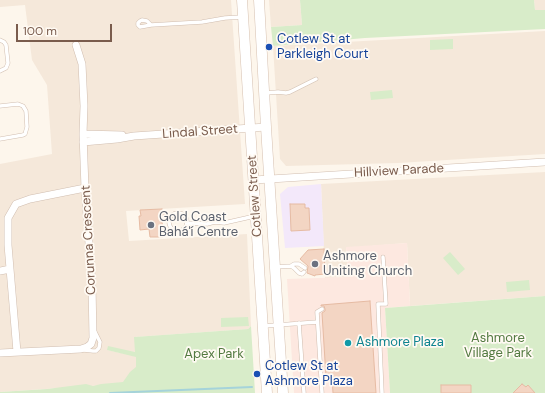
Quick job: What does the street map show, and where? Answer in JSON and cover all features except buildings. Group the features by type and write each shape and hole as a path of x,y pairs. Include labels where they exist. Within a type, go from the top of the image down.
{"main road":[{"name":"Cotlew Street","path":"242,0 264,326 267,393"},
{"name":"Cotlew Street","path":"259,0 283,393"}],"street":[{"name":"Corunna Crescent","path":"0,353 81,349 91,344 93,338 92,285 85,188 82,64 76,45"},
{"name":"Lindal Street","path":"83,138 116,134 134,136 266,127"},
{"name":"Hillview Parade","path":"254,180 545,162"},
{"path":"17,352 8,245 8,218 16,204 30,199 85,188"},
{"path":"0,271 10,269"}],"lane":[{"path":"151,25 202,22 225,18 244,17"},
{"path":"0,40 6,45 8,63 6,68 0,71"},
{"path":"264,93 290,92 316,79"},
{"path":"0,106 18,104 23,106 26,111 28,127 23,135 0,139"},
{"path":"178,213 186,217 187,223 185,228 178,232 171,228 169,222 171,216 178,213"},
{"path":"187,223 224,223 256,216"},
{"path":"382,393 378,304 386,304 383,256"},
{"path":"275,267 299,264 304,270 302,274 299,274 291,266"},
{"path":"322,309 317,312 322,393"},
{"path":"264,326 317,322"},
{"path":"299,323 304,393"}],"shaded area":[{"path":"0,0 231,0 245,204 126,211 129,241 247,234 251,326 248,329 135,337 136,352 107,350 136,356 137,383 0,392 0,164 52,154 47,85 32,60 25,5 0,7"},
{"path":"269,0 300,0 302,25 271,27"},
{"path":"534,0 545,0 545,10 535,10"},
{"path":"545,31 545,154 398,163 286,166 280,159 273,46"},
{"path":"545,172 545,296 410,306 407,243 346,248 348,277 325,278 321,184"},
{"path":"321,184 324,246 285,248 280,194 288,187"},
{"path":"407,243 410,306 385,308 390,393 294,393 287,279 348,277 346,247"}],"green space":[{"path":"300,0 534,0 535,10 545,10 545,29 365,38 273,46 271,27 302,25"},
{"path":"453,39 453,49 430,50 430,40"},
{"path":"392,90 393,98 371,100 370,92"},
{"path":"450,252 465,269 458,275 443,258"},
{"path":"529,280 530,290 507,292 506,282"},
{"name":"Ashmore Village Park","path":"545,296 545,393 390,393 385,308"},
{"path":"248,317 249,326 221,327 221,318"},
{"name":"Apex Park","path":"251,326 255,393 0,393 86,384 93,386 123,382 130,372 136,367 136,357 107,350 108,346 135,352 134,337 248,329"}],"waterway":[{"path":"110,393 252,387"}],"place":[{"name":"Cotlew St at Parkleigh Court","path":"269,47"},
{"name":"Gold Coast Bahá'í Centre","path":"151,225"},
{"name":"Ashmore Uniting Church","path":"315,264"},
{"name":"Ashmore Plaza","path":"348,343"},
{"name":"Cotlew St at Ashmore Plaza","path":"257,374"}]}
